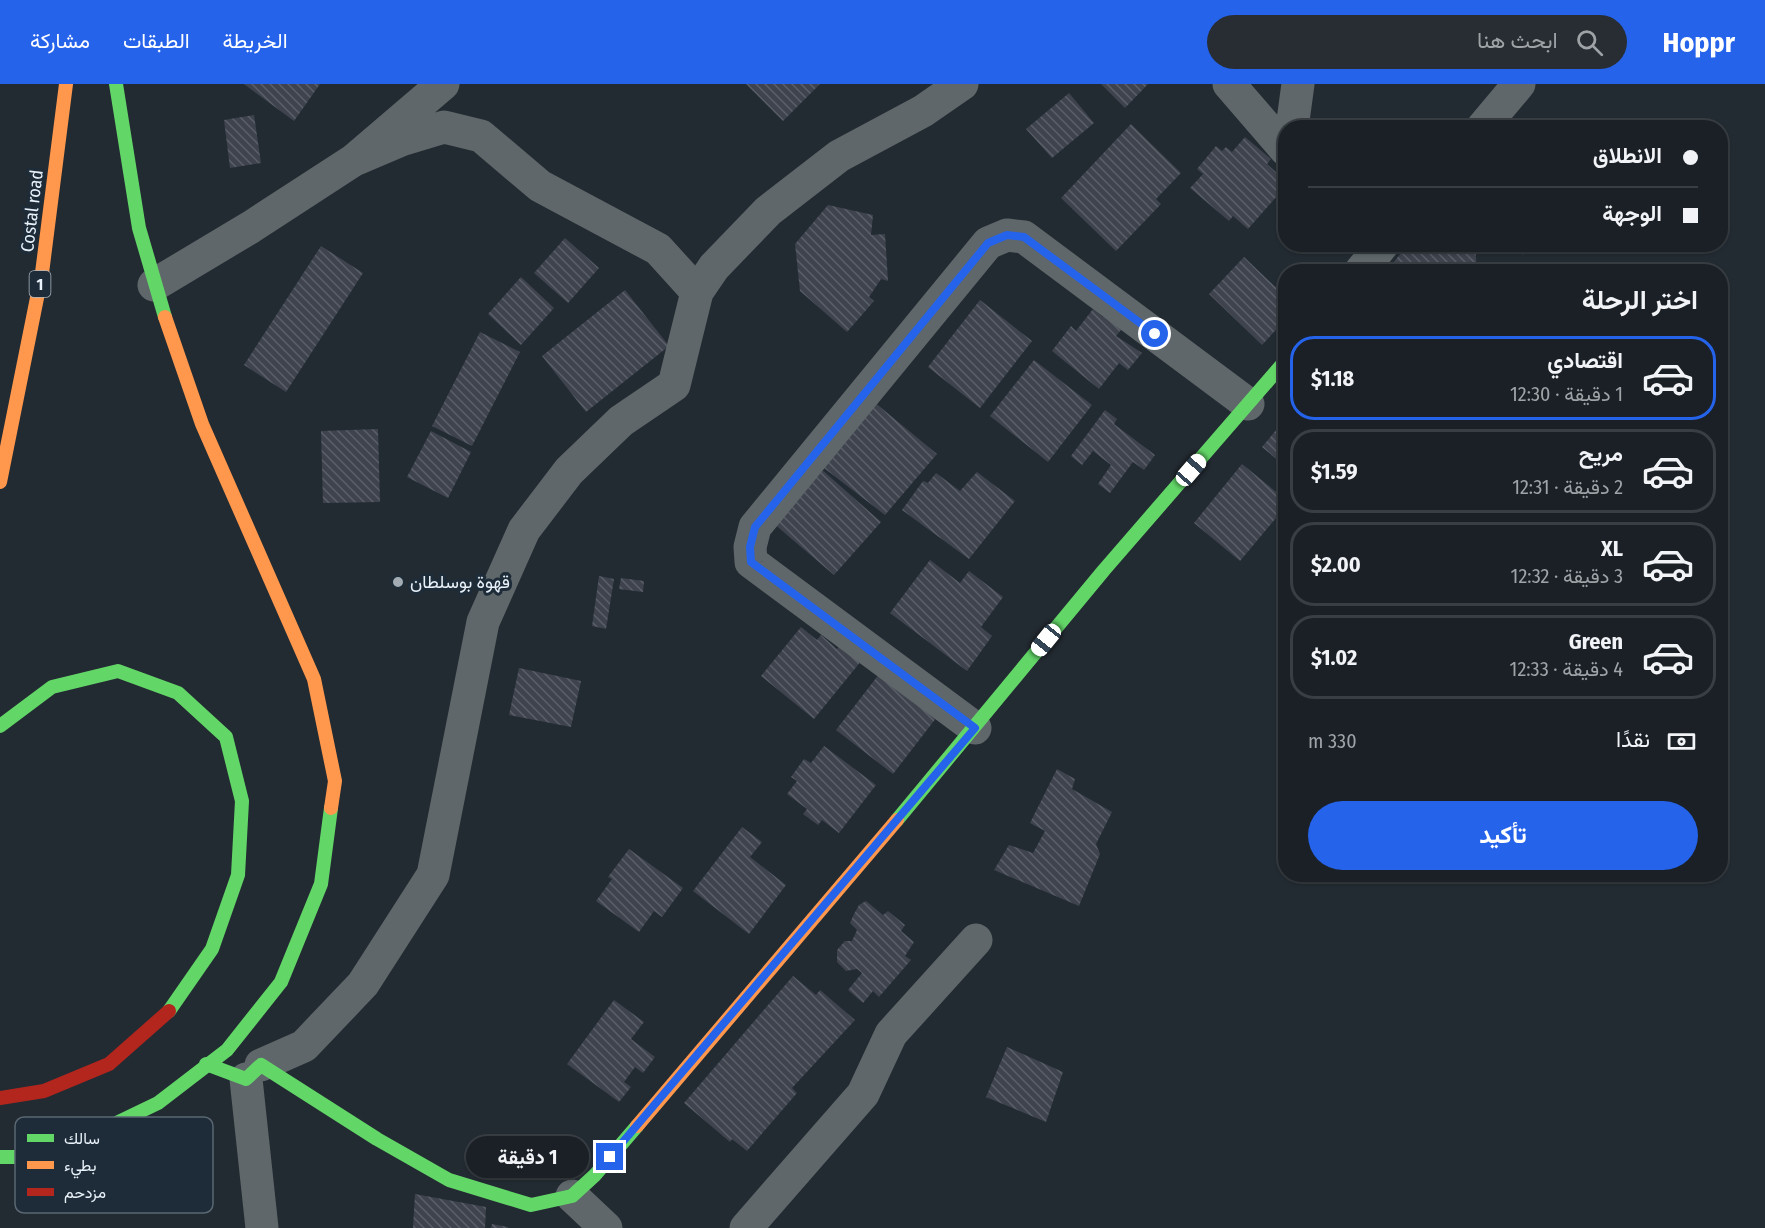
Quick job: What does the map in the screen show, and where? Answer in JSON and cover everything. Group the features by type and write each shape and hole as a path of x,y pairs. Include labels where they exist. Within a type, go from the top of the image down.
{"main road":[{"name":"Costal road","path":"0,482 42,273 66,84"},
{"path":"116,84 139,228 154,285 202,424 314,680 335,781 321,884 281,982 227,1050 158,1103 129,1117"},
{"path":"206,1064 254,1072 449,1180 531,1205 572,1196 595,1175 975,728 1104,570 1278,369"},
{"path":"0,726 52,687 118,671 178,693 226,737 242,801 238,875 212,949 165,1017 109,1064 44,1091 0,1098"}],"street":[{"path":"154,285 251,227 354,160 443,84"},
{"path":"262,1228 254,1072 304,1046 363,984 433,875 483,622 524,530 568,471 621,421 674,385 697,292 714,267 768,211 920,98 962,84"},
{"path":"1230,84 1278,141"},
{"path":"1293,120 1298,84"},
{"path":"1489,120 1519,84"},
{"path":"354,160 401,140 444,127 481,136 540,186 658,249 697,292"},
{"path":"975,728 751,562 750,547 755,527 988,243 1007,235 1024,237 1248,404"},
{"path":"746,1228 863,1094 891,1034 976,940"},
{"path":"572,1196 606,1228"}],"building":[{"path":"244,84 320,84 294,121"},
{"path":"746,84 820,84 783,121"},
{"path":"1101,84 1148,84 1125,108"},
{"path":"1069,93 1094,123 1052,158 1026,129"},
{"path":"254,115 261,163 230,168 224,120"},
{"path":"1131,124 1181,173 1156,199 1161,204 1116,251 1061,198"},
{"path":"1245,137 1271,159 1267,164 1278,174 1278,195 1248,229 1233,216 1229,221 1190,188 1203,174 1197,169 1216,146 1222,151 1226,147 1232,152"},
{"path":"828,205 873,215 871,235 885,234 888,281 881,279 869,297 874,301 847,332 800,291 795,244"},
{"path":"565,238 599,268 568,303 534,273"},
{"path":"321,246 363,273 286,392 244,365"},
{"path":"1402,252 1476,252 1476,264 1392,264"},
{"path":"1244,257 1278,289 1278,328 1262,345 1209,294"},
{"path":"521,277 554,308 521,345 488,314"},
{"path":"625,290 669,346 586,412 542,356"},
{"path":"980,300 1032,341 980,408 928,367"},
{"path":"1093,309 1103,317 1109,310 1126,324 1116,336 1142,353 1128,370 1119,363 1099,389 1052,351 1071,326 1076,331"},
{"path":"480,332 520,352 472,446 432,426"},
{"path":"1034,360 1092,405 1048,462 990,416"},
{"path":"874,402 937,454 885,515 820,465"},
{"path":"1105,410 1117,419 1114,424 1155,455 1144,470 1133,462 1110,493 1098,484 1111,465 1093,451 1082,465 1071,456"},
{"path":"1278,428 1278,460 1262,447"},
{"path":"378,429 380,502 323,503 321,431"},
{"path":"431,431 471,452 448,498 407,477"},
{"path":"1242,464 1278,493 1278,516 1240,561 1194,523"},
{"path":"820,468 881,522 834,575 773,523"},
{"path":"977,472 1015,501 969,559 902,510 923,481 928,483 936,473 960,491"},
{"path":"930,560 960,583 969,571 1003,597 981,627 992,636 967,671 890,613"},
{"path":"599,576 614,579 606,629 592,626"},
{"path":"621,578 644,581 643,592 619,589"},
{"path":"801,627 817,640 821,635 837,649 842,643 862,660 814,719 761,676"},
{"path":"519,668 581,681 571,727 509,715"},
{"path":"883,669 940,713 893,774 836,730"},
{"path":"824,746 876,785 839,833 822,820 818,825 803,814 807,809 787,794 797,781 791,777 804,759 811,763"},
{"path":"1057,769 1075,779 1072,789 1112,812 1096,844 1100,854 1079,906 994,870 1009,845 1033,853 1045,831 1030,823"},
{"path":"742,827 762,842 750,857 786,885 749,934 693,891"},
{"path":"629,849 683,888 662,917 654,911 639,932 596,901 612,879 608,877"},
{"path":"866,901 883,915 888,911 905,925 901,931 914,942 905,956 911,960 879,997 873,991 863,1003 848,990 862,973 857,969 846,971 837,962 837,950 845,941 852,941 857,930 850,923 859,905"},
{"path":"793,976 816,995 820,990 855,1020 792,1088 797,1093 747,1151 732,1139 730,1142 684,1103"},
{"path":"614,1000 644,1022 631,1039 655,1057 643,1073 635,1067 624,1082 631,1087 619,1102 567,1064"},
{"path":"1007,1047 1063,1072 1046,1122 986,1097"},
{"path":"415,1194 486,1207 485,1228 413,1228"},
{"path":"492,1224 508,1227 508,1228 491,1228"}],"traffic: fast":[{"path":"116,84 139,228 165,317"},
{"path":"897,820 1104,570 1278,369"},
{"path":"0,726 52,687 118,671 178,693 226,737 242,801 238,875 212,949 169,1011"},
{"path":"129,1117 158,1103 227,1050 281,982 321,884 331,808"},
{"path":"206,1064 246,1079 261,1065 377,1139 449,1180 531,1205 572,1196 595,1175 637,1126"},
{"path":"0,1157 15,1157"}],"traffic: slow":[{"path":"0,482 42,273 66,84"},
{"path":"165,317 202,424 314,679 335,781 331,808"},
{"path":"637,1126 897,820"}],"traffic: jam":[{"path":"0,1098 44,1091 109,1064 169,1011"}],"place":[{"name":"قهوة بوسلطان","path":"398,582"}],"route":[{"path":"610,1157 975,728 751,562 750,547 755,527 988,243 1007,235 1024,237 1155,334"}]}
